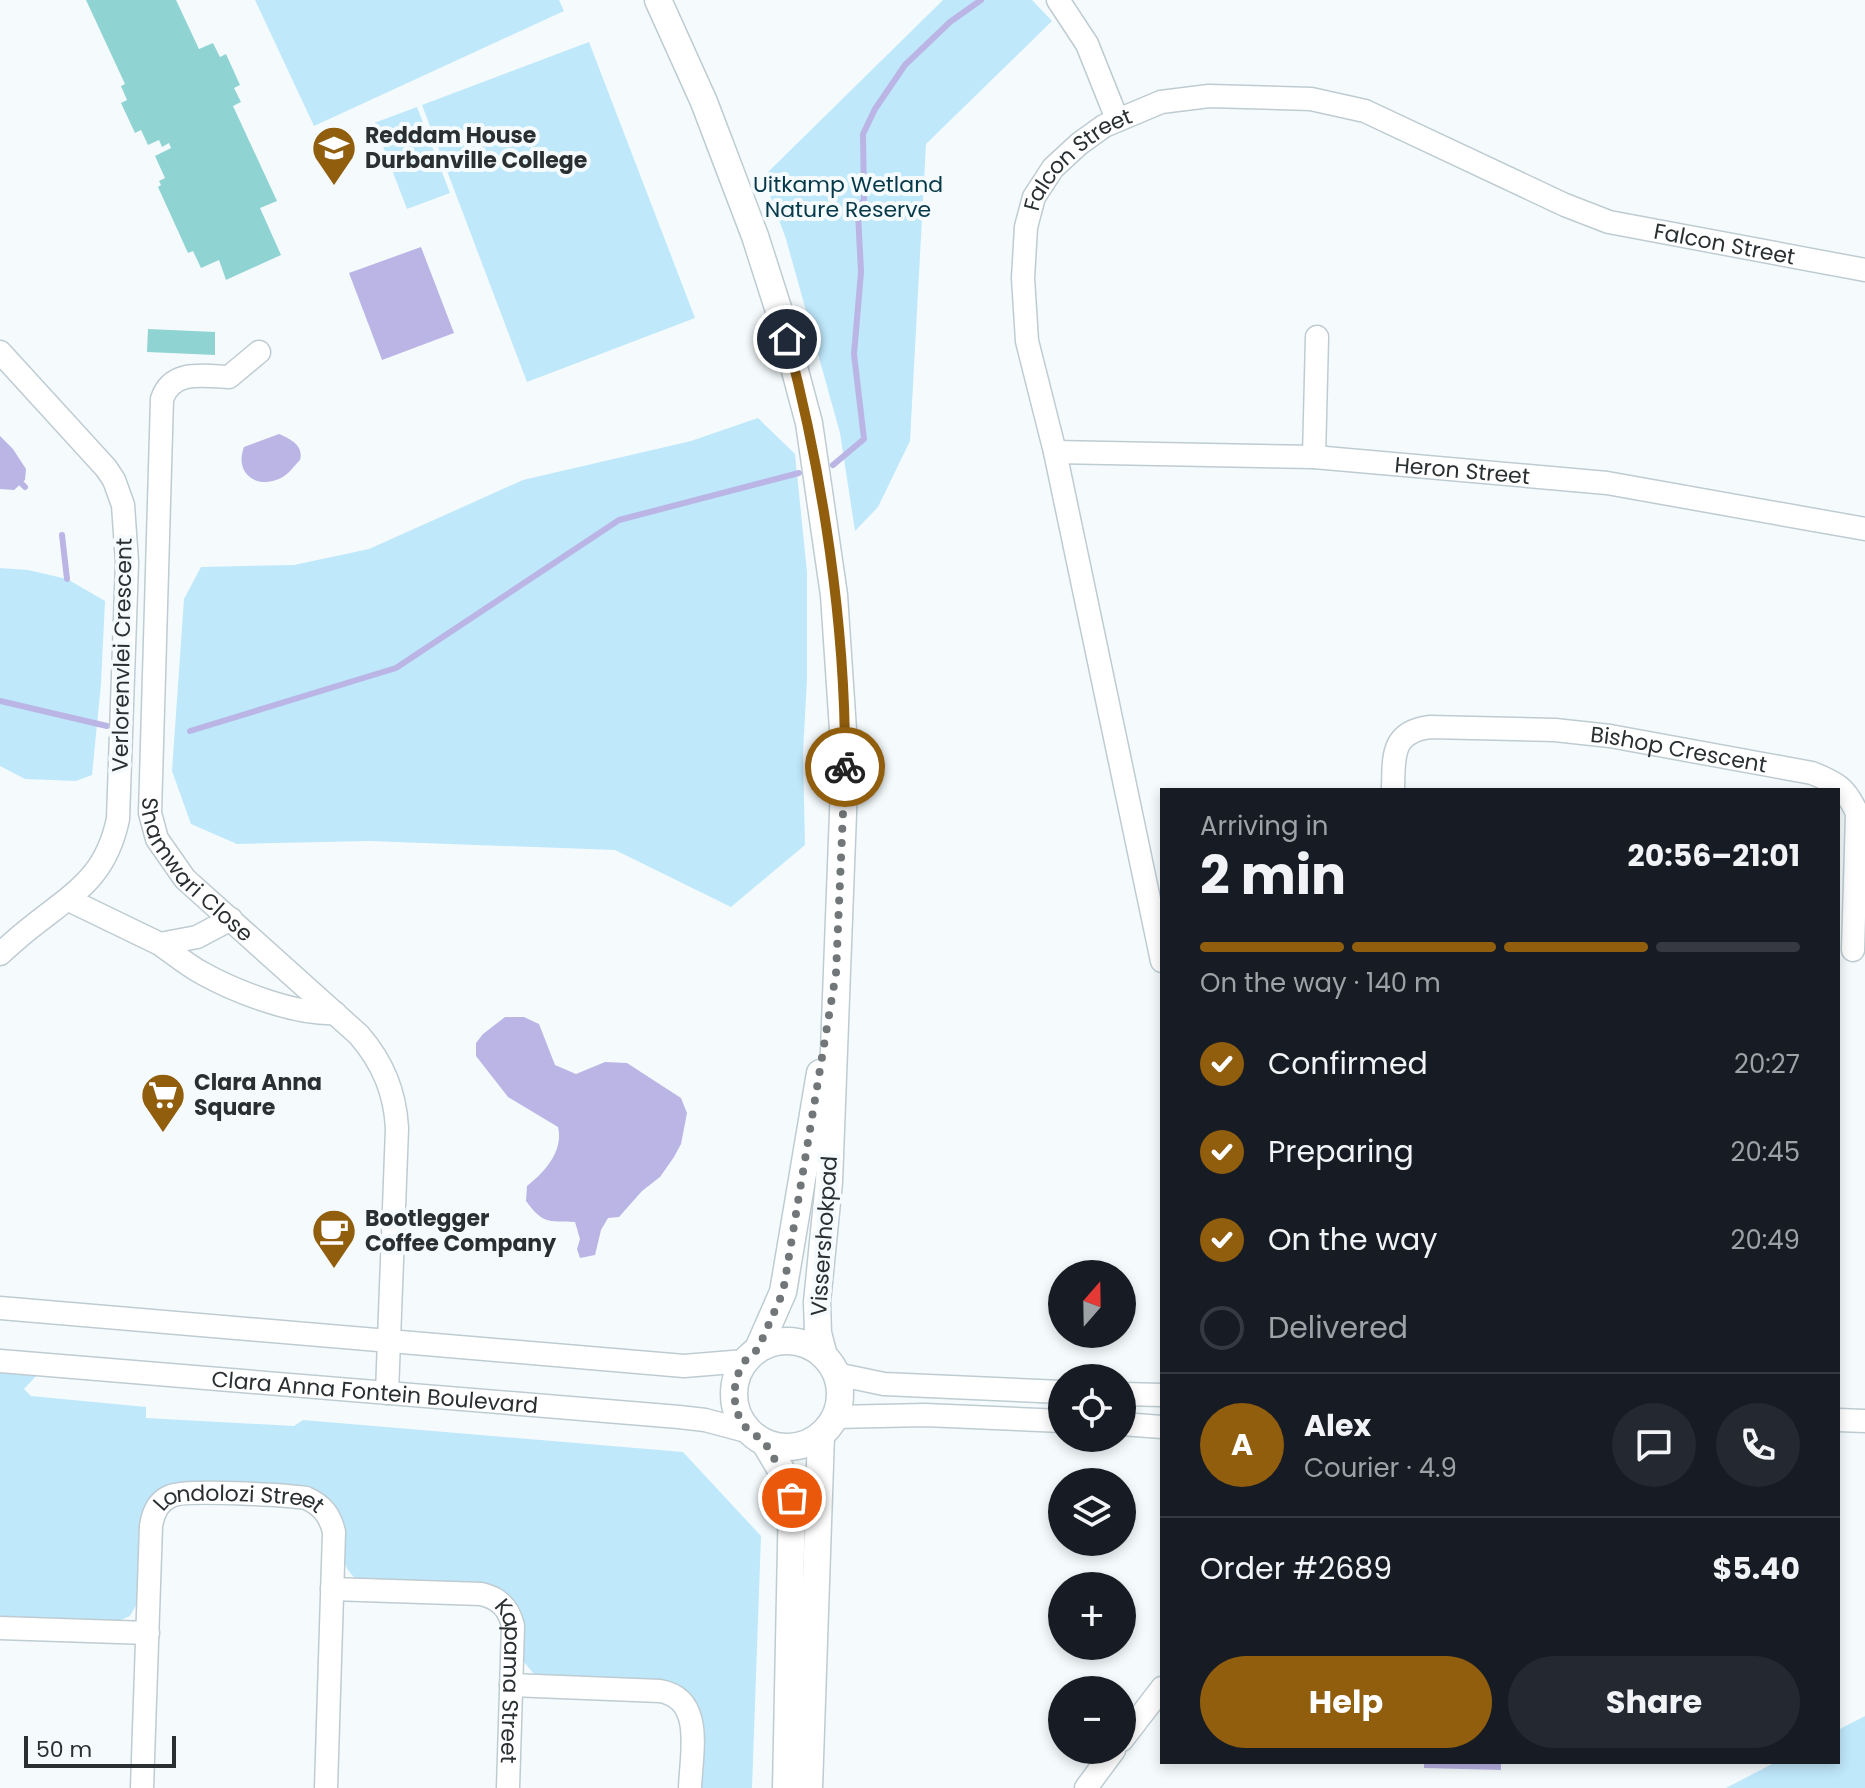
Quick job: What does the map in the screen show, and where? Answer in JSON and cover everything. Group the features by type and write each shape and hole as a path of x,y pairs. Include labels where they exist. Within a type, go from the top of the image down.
{"main road":[{"path":"658,0 704,102 755,236 809,423 834,595 844,735 843,847 836,973"},
{"name":"Vissershokpad","path":"752,1355 783,1292 836,973"},
{"name":"Vissershokpad","path":"830,1365 818,1333 817,1302 829,1182 836,973"},
{"path":"757,1438 788,1448 805,1444 828,1426 839,1406 840,1388 830,1365 810,1346 793,1341 775,1342 752,1355 737,1376 734,1393 736,1410 757,1438 781,1470 792,1498 786,1788"},
{"path":"809,1788 828,1426"}],"street":[{"path":"1058,0 1087,44 1117,119"},
{"name":"Falcon Street","path":"1160,932 1055,452 1027,341 1023,278 1028,212 1038,189 1053,168 1091,134 1117,119 1161,102 1191,97 1274,97 1329,101 1382,119 1565,205 1609,222 1865,270"},
{"path":"1314,457 1317,337"},
{"name":"Verlorenvlei Crescent","path":"0,352 106,468 120,493 125,518 127,562 118,819 103,862 83,888 0,954"},
{"name":"Shamwari Close","path":"259,352 229,377 190,376 175,380 162,399 150,813 157,839 185,879 364,1041 379,1061 393,1093 396,1110 387,1393"},
{"name":"Heron Street","path":"1055,452 1314,457 1607,483 1865,529"},
{"name":"Bishop Crescent","path":"1393,788 1394,758 1398,744 1405,734 1417,728 1430,727 1569,731 1812,773 1834,782 1849,794 1857,813 1852,950"},
{"path":"69,900 160,944 202,973 237,988 284,1007 317,1014 335,1013"},
{"path":"160,944 197,937 231,919"},
{"path":"0,1308 684,1366 752,1355"},
{"name":"Clara Anna Fontein Boulevard","path":"0,1361 705,1420 757,1438"},
{"path":"830,1365 884,1384 1048,1391"},
{"path":"1136,1394 1160,1395"},
{"path":"828,1426 925,1415 1048,1420"},
{"path":"1840,1420 1865,1421"},
{"path":"1136,1425 1160,1427"},
{"name":"Londolozi Street","path":"142,1788 152,1517 162,1502 174,1494 297,1497 314,1501 327,1514 334,1532 326,1788"},
{"name":"Kapama Street","path":"332,1589 478,1594 497,1600 509,1612 513,1626 508,1788"},
{"path":"0,1628 148,1633"},
{"path":"511,1685 660,1691 674,1695 686,1705 692,1719 690,1788"},
{"path":"1136,1722 1160,1691"},
{"path":"1086,1788 1104,1764"}],"green space":[{"path":"255,0 559,0 564,11 314,126"},
{"name":"Uitkamp Wetland Nature Reserve","path":"943,0 1032,0 1052,21 926,144 910,441 878,507 855,531 840,433 786,239 763,177"},
{"path":"589,42 695,318 527,382 422,105"},
{"path":"417,107 450,193 407,209 374,123"},
{"path":"758,418 795,454 807,572 803,754 805,845 731,907 615,850 369,841 237,844 191,824 172,771 184,599 201,567 294,565 369,549 523,480 691,441"},
{"path":"0,568 28,570 67,579 105,601 92,775 76,781 25,779 0,766"},
{"path":"0,1373 37,1375 24,1389 31,1396 146,1407 146,1418 294,1426 303,1420 683,1452 761,1536 752,1788 699,1788 696,1706 534,1674 524,1662 515,1605 355,1578 343,1557 338,1512 317,1492 174,1485 138,1602 130,1616 116,1622 0,1618"},
{"path":"1865,1716 1865,1788 1726,1788 1772,1764 1840,1764 1840,1729"}],"shaded area":[{"path":"421,247 454,333 382,360 349,273"},
{"path":"279,434 298,447 300,460 284,476 272,481 263,482 249,477 242,464 244,447"},
{"path":"0,436 26,469 25,480 14,490 0,489"},
{"path":"505,1017 524,1017 539,1024 555,1065 576,1074 605,1062 627,1063 681,1098 687,1113 681,1144 674,1157 660,1177 642,1191 619,1217 608,1218 601,1230 595,1255 580,1258 577,1249 580,1239 575,1222 546,1220 526,1201 527,1186 540,1175 555,1153 558,1127 508,1097 476,1056 476,1043"},
{"path":"1424,1764 1501,1764 1501,1770 1424,1768"}],"building":[{"path":"86,0 176,0 199,49 213,43 220,57 226,54 240,85 234,88 241,102 233,106 277,201 260,208 281,255 226,280 219,260 201,268 193,251 188,253 158,187 161,185 159,181 165,178 155,156 171,148 169,143 162,147 159,140 148,145 141,130 135,133 121,103 127,100 121,86 125,84"},
{"path":"148,329 215,332 215,355 147,352"}],"waterway":[{"path":"833,465 864,439 854,354 861,272 858,213 864,199 863,134 875,109 905,65 950,22 981,0"},
{"path":"190,731 396,668 619,520 799,473"},
{"path":"22,484 25,487"},
{"path":"62,535 67,579"},
{"path":"0,701 107,726"}],"way so far":[{"path":"792,1498 790,1488 765,1443 743,1425 736,1410 734,1393 737,1376 745,1361 758,1349 783,1292 836,973 845,767"}],"place":[{"name":"Reddam House Durbanville College","path":"334,187"},
{"name":"Clara Anna Square","path":"163,1134"},
{"name":"Bootlegger Coffee Company","path":"334,1270"}],"route":[{"path":"787,339 809,423 821,496 834,595 845,767"}]}
